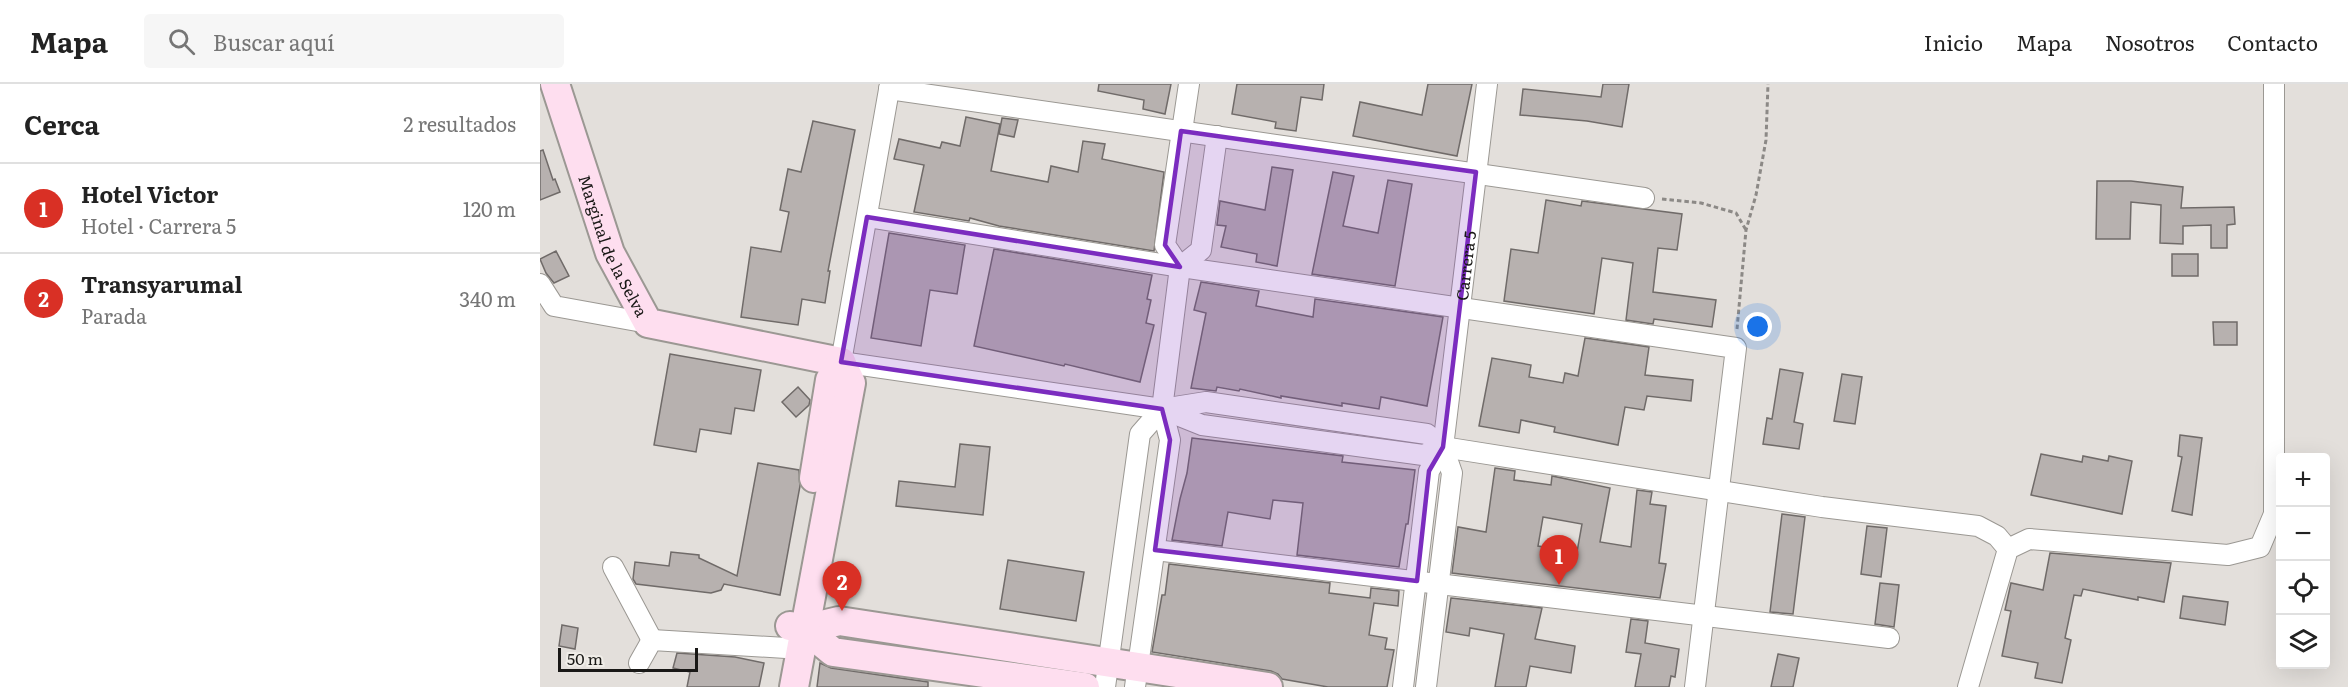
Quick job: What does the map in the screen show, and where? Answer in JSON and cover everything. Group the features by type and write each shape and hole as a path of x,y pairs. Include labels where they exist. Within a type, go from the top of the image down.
{"street":[{"name":"Marginal de la Selva","path":"555,84 610,253 648,323 841,362"},
{"path":"1137,677 1170,440 1162,409 1180,267 1165,245 1190,84"},
{"name":"Carrera 5","path":"1403,687 1429,471 1443,447 1487,84"},
{"path":"1968,687 2008,549 2029,539 2228,555 2260,547 2274,514 2274,84"},
{"path":"778,687 794,634 851,383 841,362 890,86 1644,198"},
{"path":"1180,267 1201,250 1217,136"},
{"path":"867,217 1180,267 1736,348 1695,687"},
{"path":"540,284 547,311 648,323"},
{"path":"841,362 1162,409 1202,424 1423,455 1443,447 1822,507 1978,526 1997,536 2008,549"},
{"path":"1107,675 1140,434 1162,409"},
{"name":"Carrera 5","path":"1426,687 1452,473 1443,447"},
{"path":"1155,550 1889,638"},
{"path":"613,567 652,640"},
{"path":"652,640 794,634 839,621 1107,675 1268,687"},
{"path":"794,634 833,652 960,678 1085,687"},
{"path":"794,634 794,687"},
{"path":"639,663 652,640"}],"path":[{"path":"1736,348 1746,230 1756,195 1766,140 1768,84"},
{"path":"1644,198 1701,203 1736,213 1746,230"}],"highlighted area":[{"path":"1181,131 1476,172 1443,447 1429,471 1417,581 1155,550 1170,440 1162,409 841,362 867,217 1180,267 1165,245"}],"building":[{"path":"1099,84 1171,84 1165,114 1143,109 1144,100 1098,91"},
{"path":"1237,84 1324,84 1322,100 1301,97 1296,131 1275,128 1276,122 1232,114"},
{"path":"1428,84 1472,84 1457,156 1353,136 1360,102 1422,115"},
{"path":"1603,84 1629,84 1622,127 1587,121 1520,115 1523,89 1601,97"},
{"path":"966,117 1000,124 991,171 1048,182 1051,166 1078,172 1083,141 1105,144 1102,159 1164,172 1154,251 999,226 970,218 969,221 914,212 924,165 894,159 899,139 940,148 942,142 960,146"},
{"path":"1002,118 1018,120 1014,137 999,134"},
{"path":"813,121 855,130 828,271 830,271 825,303 802,299 798,325 741,317 751,247 781,252 789,212 780,210 788,169 801,172"},
{"path":"543,150 553,180 555,179 560,192 540,200 540,151"},
{"path":"1272,167 1293,170 1277,266 1256,262 1257,254 1221,247 1226,226 1217,225 1220,201 1265,210"},
{"path":"1333,172 1354,176 1343,226 1378,233 1388,180 1412,184 1395,286 1312,274"},
{"path":"2097,181 2131,181 2183,187 2181,208 2234,207 2235,224 2227,225 2227,248 2211,248 2211,225 2183,226 2183,244 2160,243 2161,205 2131,202 2130,239 2096,239"},
{"path":"1546,200 1581,206 1582,201 1682,214 1677,250 1658,248 1653,292 1716,300 1712,327 1654,319 1653,324 1626,320 1633,263 1602,258 1594,314 1504,301 1511,249 1538,253"},
{"path":"889,233 965,245 957,294 930,290 921,346 871,338"},
{"path":"994,249 1152,275 1147,299 1151,300 1146,323 1154,325 1140,382 974,346"},
{"path":"556,251 569,276 554,283 546,273 540,259"},
{"path":"2172,254 2198,254 2198,276 2172,276"},
{"path":"1201,282 1259,291 1256,306 1313,317 1315,299 1443,317 1427,406 1381,397 1379,409 1342,403 1342,406 1281,396 1281,398 1240,389 1239,391 1217,387 1216,391 1191,388 1206,313 1194,310"},
{"path":"2213,322 2237,322 2237,345 2214,345"},
{"path":"1585,338 1649,347 1645,375 1693,380 1691,401 1647,396 1644,410 1625,407 1618,445 1554,432 1555,427 1521,420 1519,433 1479,426 1492,358 1531,365 1529,377 1563,383 1565,373 1578,376"},
{"path":"670,354 761,370 754,411 735,408 731,434 700,429 696,452 654,445"},
{"path":"1780,369 1803,373 1794,422 1803,424 1799,449 1763,444 1767,418 1772,419"},
{"path":"1842,374 1862,377 1855,424 1834,421"},
{"path":"798,387 810,400 809,405 796,417 782,402"},
{"path":"2180,435 2202,438 2192,515 2172,511 2182,457 2178,456"},
{"path":"1192,438 1343,456 1342,462 1415,470 1408,524 1406,524 1399,567 1297,555 1303,503 1273,500 1270,519 1228,512 1222,546 1172,540 1187,473"},
{"path":"960,444 990,447 983,515 896,506 899,481 955,487"},
{"path":"2041,454 2082,462 2083,456 2108,461 2109,456 2132,461 2122,514 2031,495"},
{"path":"758,463 799,470 800,486 780,595 724,584 721,590 711,593 636,584 633,579 635,562 669,566 671,552 699,555 699,558 737,576"},
{"path":"1495,468 1515,471 1514,480 1551,485 1552,476 1610,488 1600,542 1631,547 1637,490 1652,492 1650,504 1666,506 1659,563 1666,564 1660,598 1452,573 1458,527 1486,532","holes":["1543,517 1582,524 1577,552 1538,546"]},
{"path":"1782,514 1805,517 1793,614 1770,612"},
{"path":"1867,526 1887,528 1881,577 1861,574"},
{"path":"2050,553 2171,563 2164,602 2138,597 2138,600 2083,589 2081,596 2074,595 2065,638 2071,640 2062,683 2035,678 2038,663 2002,656 2011,611 2005,610 2011,583 2043,590"},
{"path":"1008,560 1084,572 1076,621 1000,609"},
{"path":"1169,564 1330,583 1329,593 1370,598 1371,588 1399,591 1398,606 1374,603 1369,635 1387,638 1385,649 1394,650 1387,687 1328,687 1282,679 1271,671 1152,652 1162,595 1165,595"},
{"path":"1880,583 1899,585 1894,627 1875,624"},
{"path":"2183,596 2228,602 2225,625 2180,618"},
{"path":"1451,598 1542,608 1535,639 1575,646 1571,673 1530,666 1526,687 1495,687 1504,634 1470,628 1469,636 1446,632"},
{"path":"1631,619 1648,621 1645,643 1679,649 1675,677 1671,676 1669,687 1635,687 1641,654 1626,652"},
{"path":"562,625 578,628 575,649 559,646"},
{"path":"677,653 735,657 764,663 759,687 687,687 690,672 673,668"},
{"path":"1778,654 1799,658 1793,687 1771,687"},
{"path":"820,663 831,668 928,682 928,687 817,687"}],"place":[{"name":"Hotel Victor","path":"1559,585"},
{"name":"Transyarumal","path":"842,611"}]}
